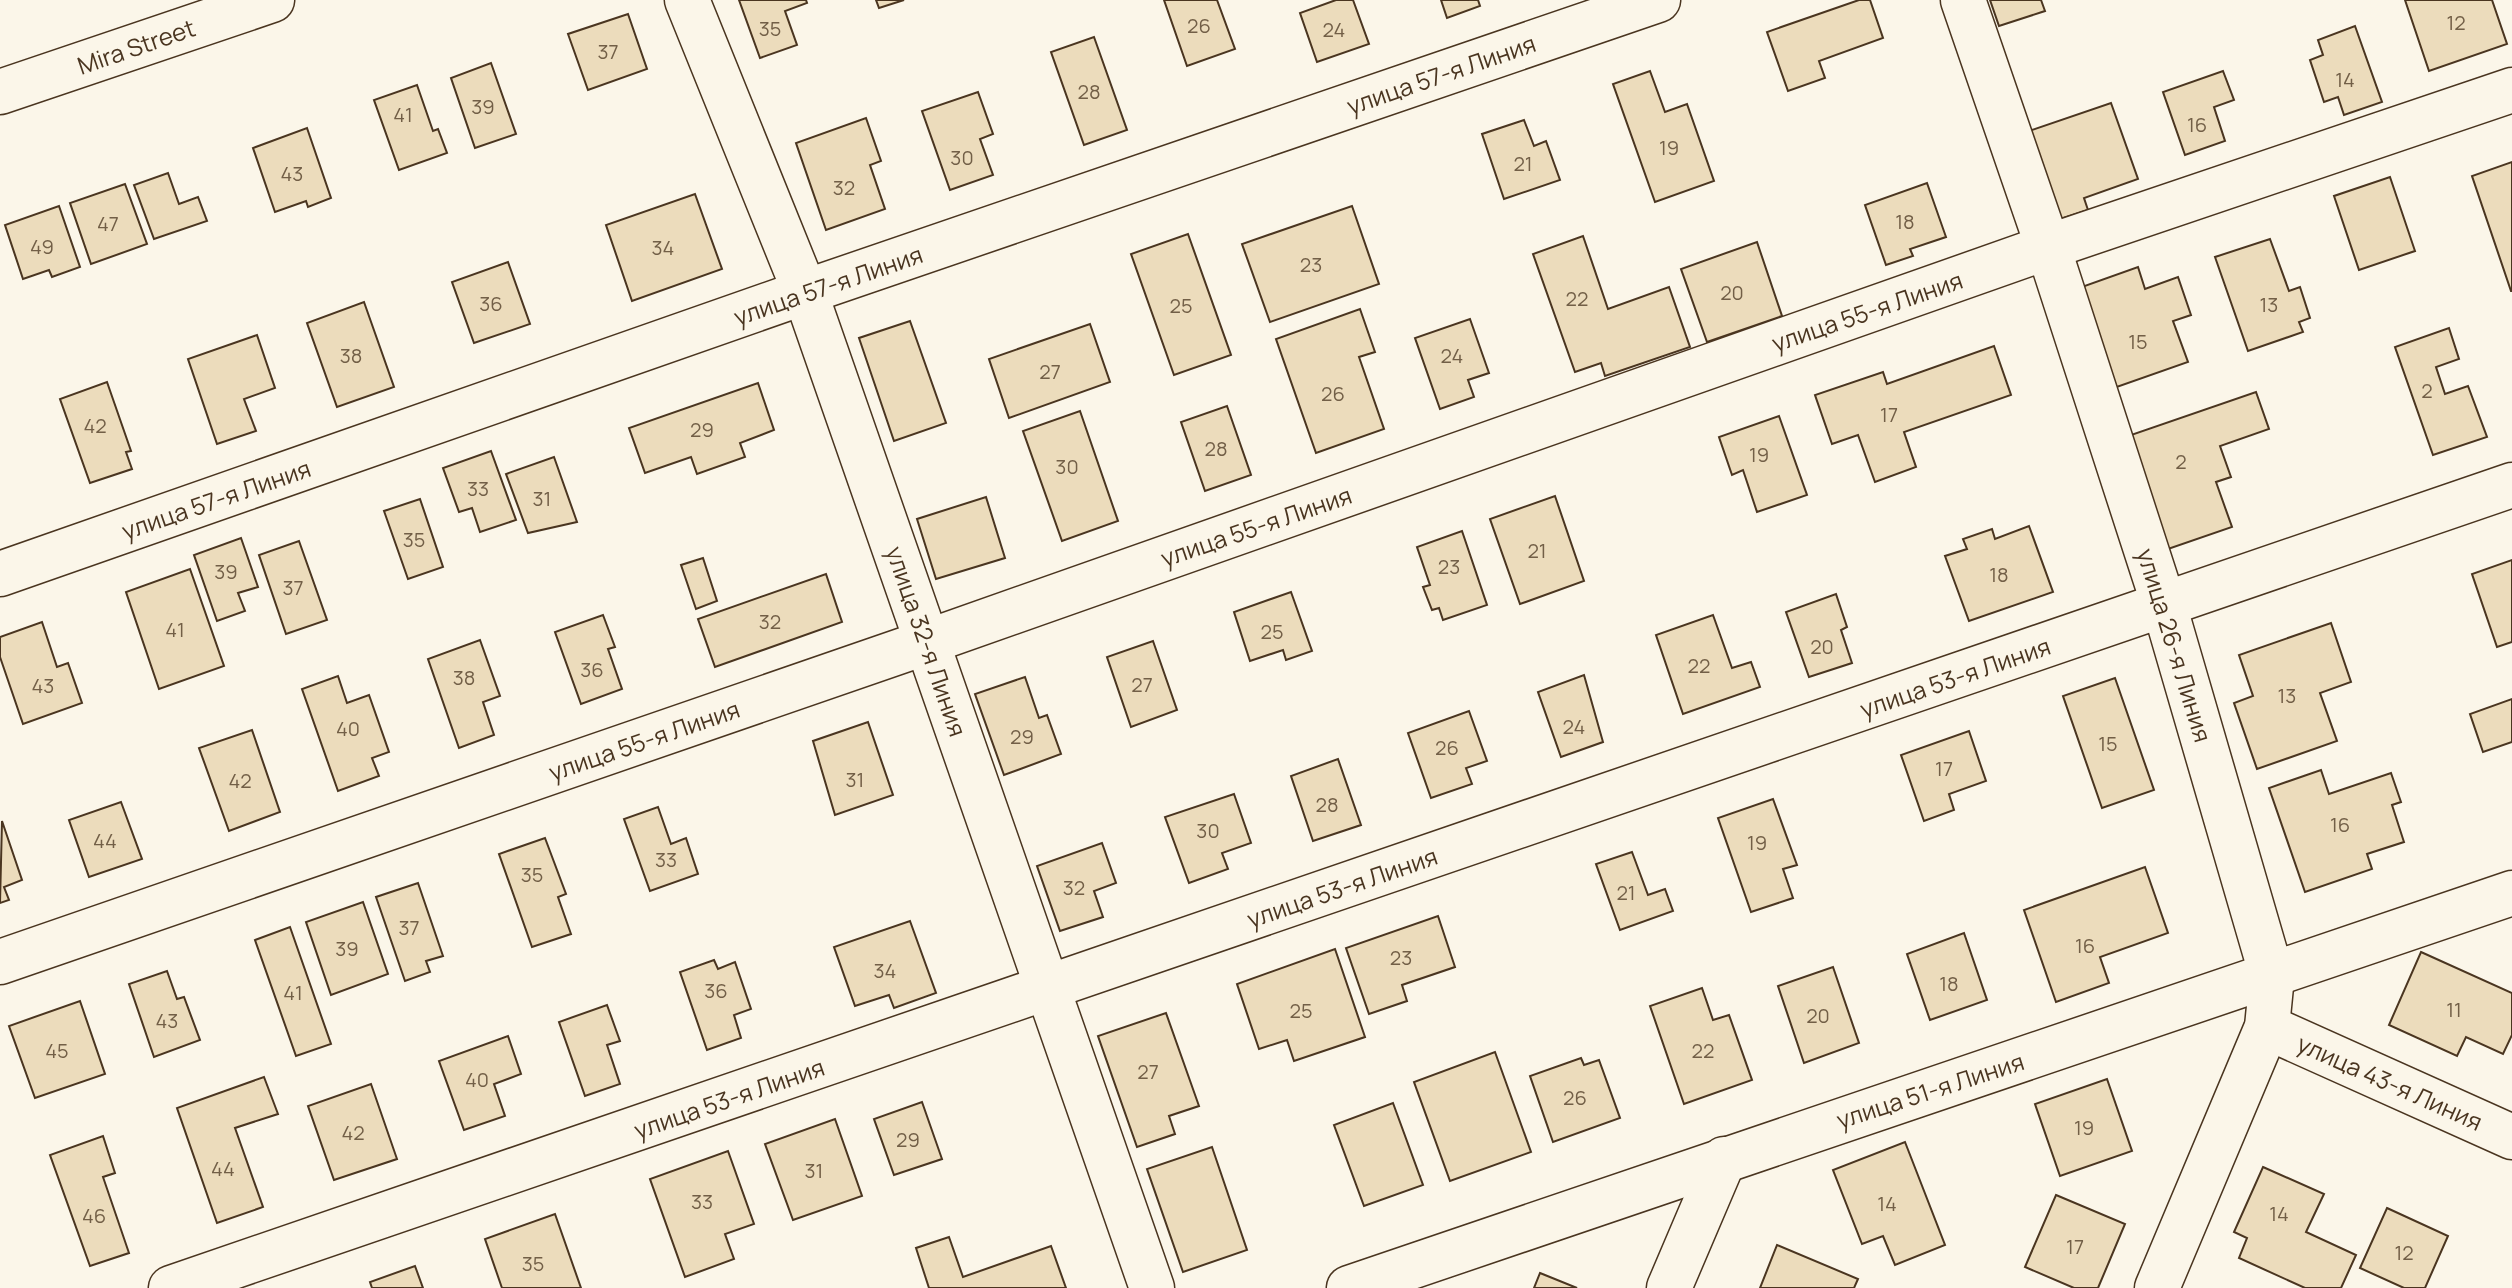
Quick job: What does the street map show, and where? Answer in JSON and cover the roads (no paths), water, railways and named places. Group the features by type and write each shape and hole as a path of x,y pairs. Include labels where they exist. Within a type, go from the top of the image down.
{"street":[{"name":"Mira Street","path":"0,92 272,0"},
{"name":"улица 32-я Линия","path":"687,0 805,292 1152,1288"},
{"name":"улица 57-я Линия","path":"0,574 805,292 1658,0"},
{"name":"улица 26-я Линия","path":"1963,0 2048,247 2164,605 2272,976 2267,1027 2157,1288"},
{"name":"улица 55-я Линия","path":"0,962 927,642 2048,247 2512,90"},
{"name":"улица 53-я Линия","path":"171,1288 2512,485"},
{"name":"улица 51-я Линия","path":"1349,1288 2512,893"},
{"name":"улица 43-я Линия","path":"2267,1027 2512,1137"},
{"path":"1669,1288 1724,1159"}]}
